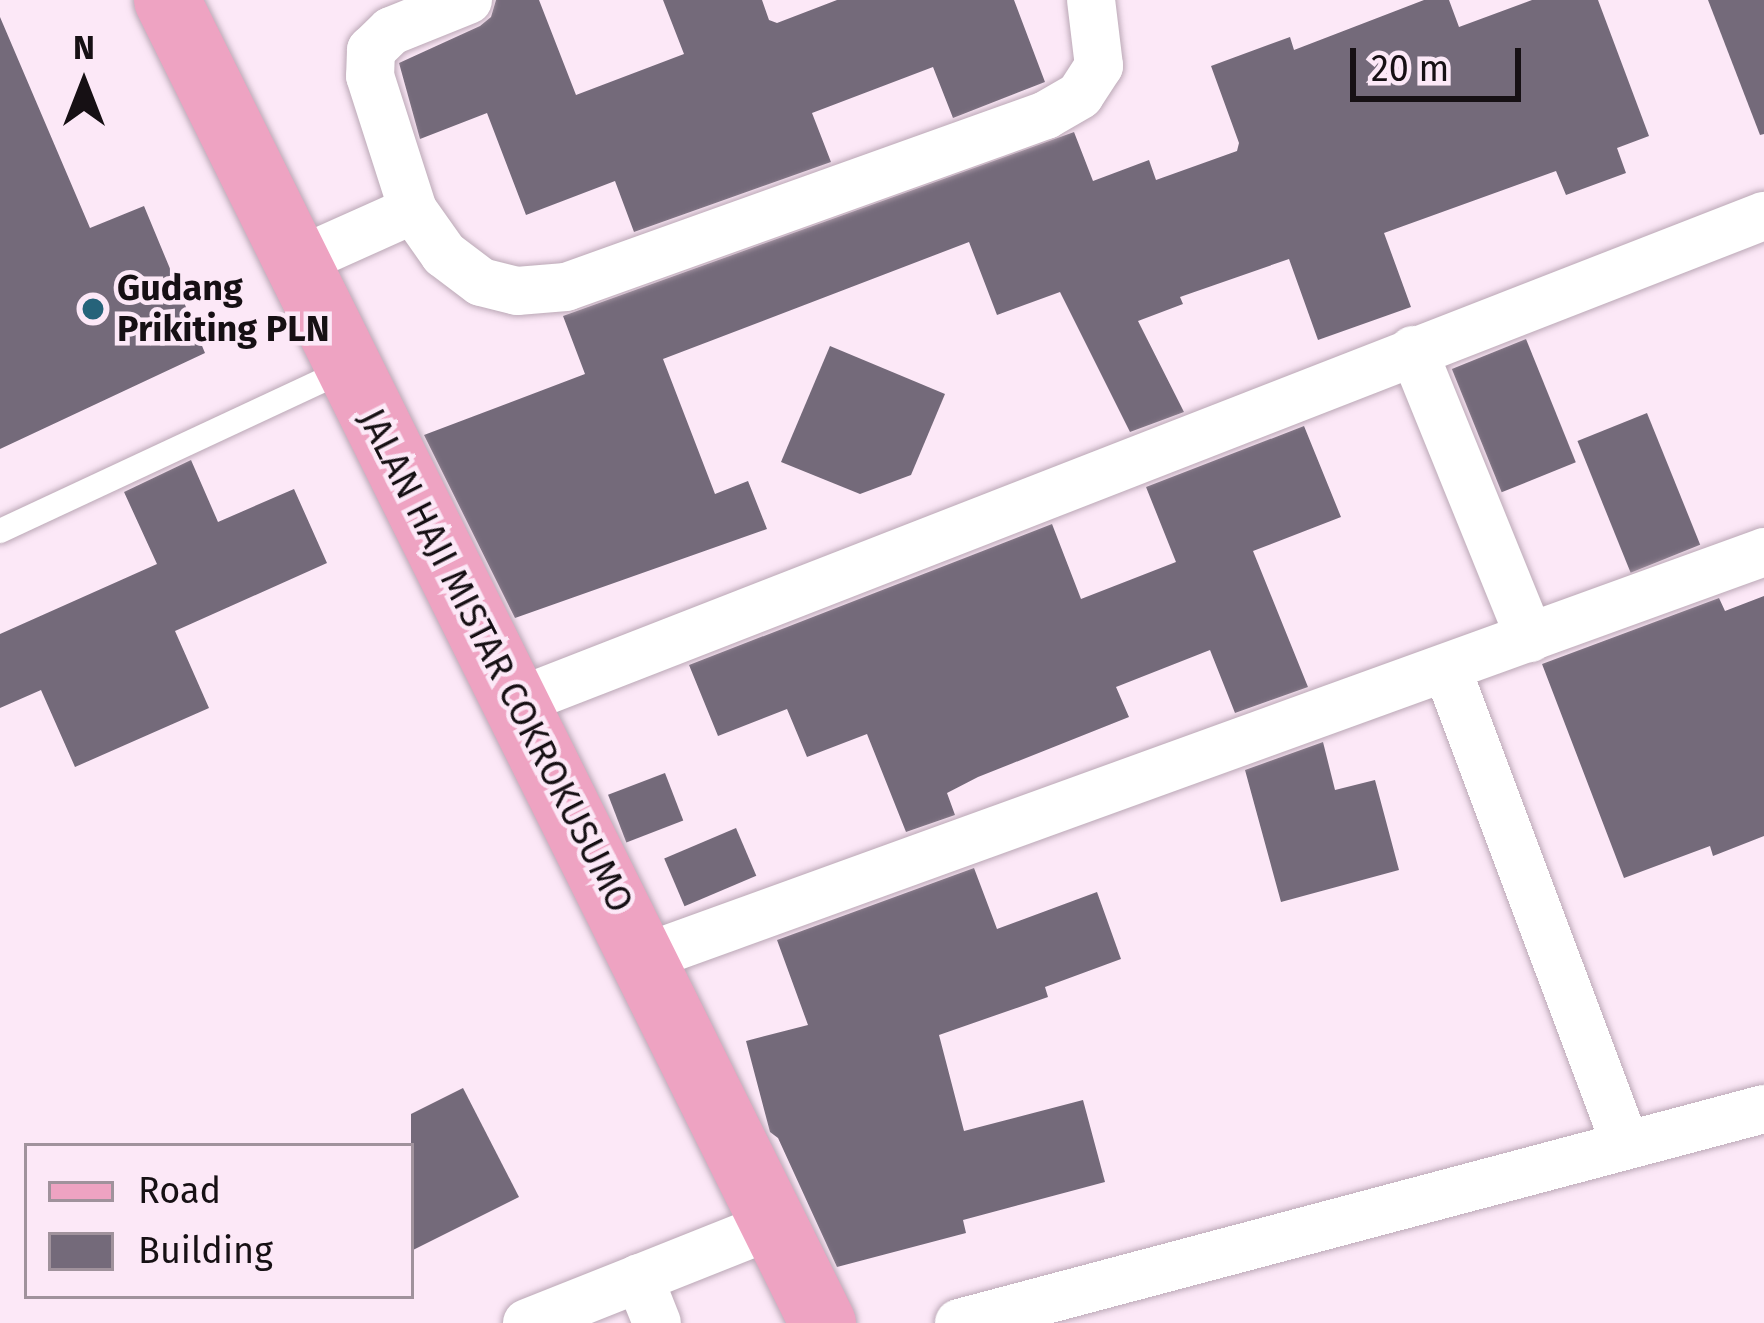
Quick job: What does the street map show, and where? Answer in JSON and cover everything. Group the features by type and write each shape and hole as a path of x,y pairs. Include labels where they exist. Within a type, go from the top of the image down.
{"main road":[{"name":"JALAN HAJI MISTAR COKROKUSUMO","path":"167,0 514,703 646,957 771,1226 824,1323"}],"street":[{"path":"468,0 391,32 371,50 370,76 413,210 444,254 481,282 517,291 566,287 1046,115 1080,94 1099,66 1090,0"},
{"path":"298,261 413,210"},
{"path":"514,703 1764,216"},
{"path":"1413,350 1530,638"},
{"path":"646,957 1764,552"},
{"path":"1447,668 1626,1146"},
{"path":"959,1323 1764,1109"},
{"path":"527,1323 771,1226"},
{"path":"639,1278 657,1323"}],"lane":[{"path":"0,532 348,369"}],"building":[{"path":"496,0 539,0 576,95 684,54 663,0 762,0 769,20 777,23 837,0 1014,0 1045,82 953,118 933,67 812,113 831,162 634,232 615,181 526,215 487,113 420,139 399,63 480,26 491,17"},
{"path":"1424,0 1449,0 1459,27 1532,0 1598,0 1649,136 1617,148 1626,173 1566,195 1556,171 1384,233 1411,307 1318,340 1289,259 1180,297 1183,304 1138,321 1184,412 1130,432 1060,292 997,315 969,242 663,359 715,494 748,481 767,529 515,618 424,435 585,374 563,316 1074,132 1093,181 1149,160 1156,180 1237,151 1239,143 1211,66 1290,37 1294,50"},
{"path":"1708,0 1764,0 1764,134 1760,135"},
{"name":"Gudang Prikiting PLN","path":"0,17 90,228 144,206 205,353 0,449"},
{"path":"1526,339 1576,462 1502,492 1452,369"},
{"path":"830,346 945,394 911,475 860,494 781,462"},
{"path":"1647,413 1700,545 1631,573 1577,441"},
{"path":"1304,426 1341,517 1253,551 1308,687 1235,713 1210,650 1116,687 1129,717 978,777 947,793 955,815 906,832 867,734 807,757 787,709 718,736 689,665 1052,524 1081,599 1176,562 1146,487"},
{"path":"191,460 218,522 294,489 327,563 175,631 209,708 75,767 41,690 0,708 0,634 157,564 124,492"},
{"path":"1764,596 1764,836 1713,856 1710,846 1624,878 1542,664 1719,598 1725,611"},
{"path":"1323,742 1335,790 1375,780 1399,870 1281,902 1245,770"},
{"path":"665,773 683,821 626,842 608,795"},
{"path":"736,828 756,876 685,906 664,858"},
{"path":"974,868 997,929 1097,892 1121,959 1045,987 1048,997 939,1035 964,1131 1083,1100 1105,1182 963,1220 966,1233 837,1267 778,1138 770,1132 746,1041 808,1025 777,940"},
{"path":"463,1088 519,1197 414,1250 411,1114"}],"place":[{"name":"Gudang Prikiting PLN","path":"93,309"}]}
